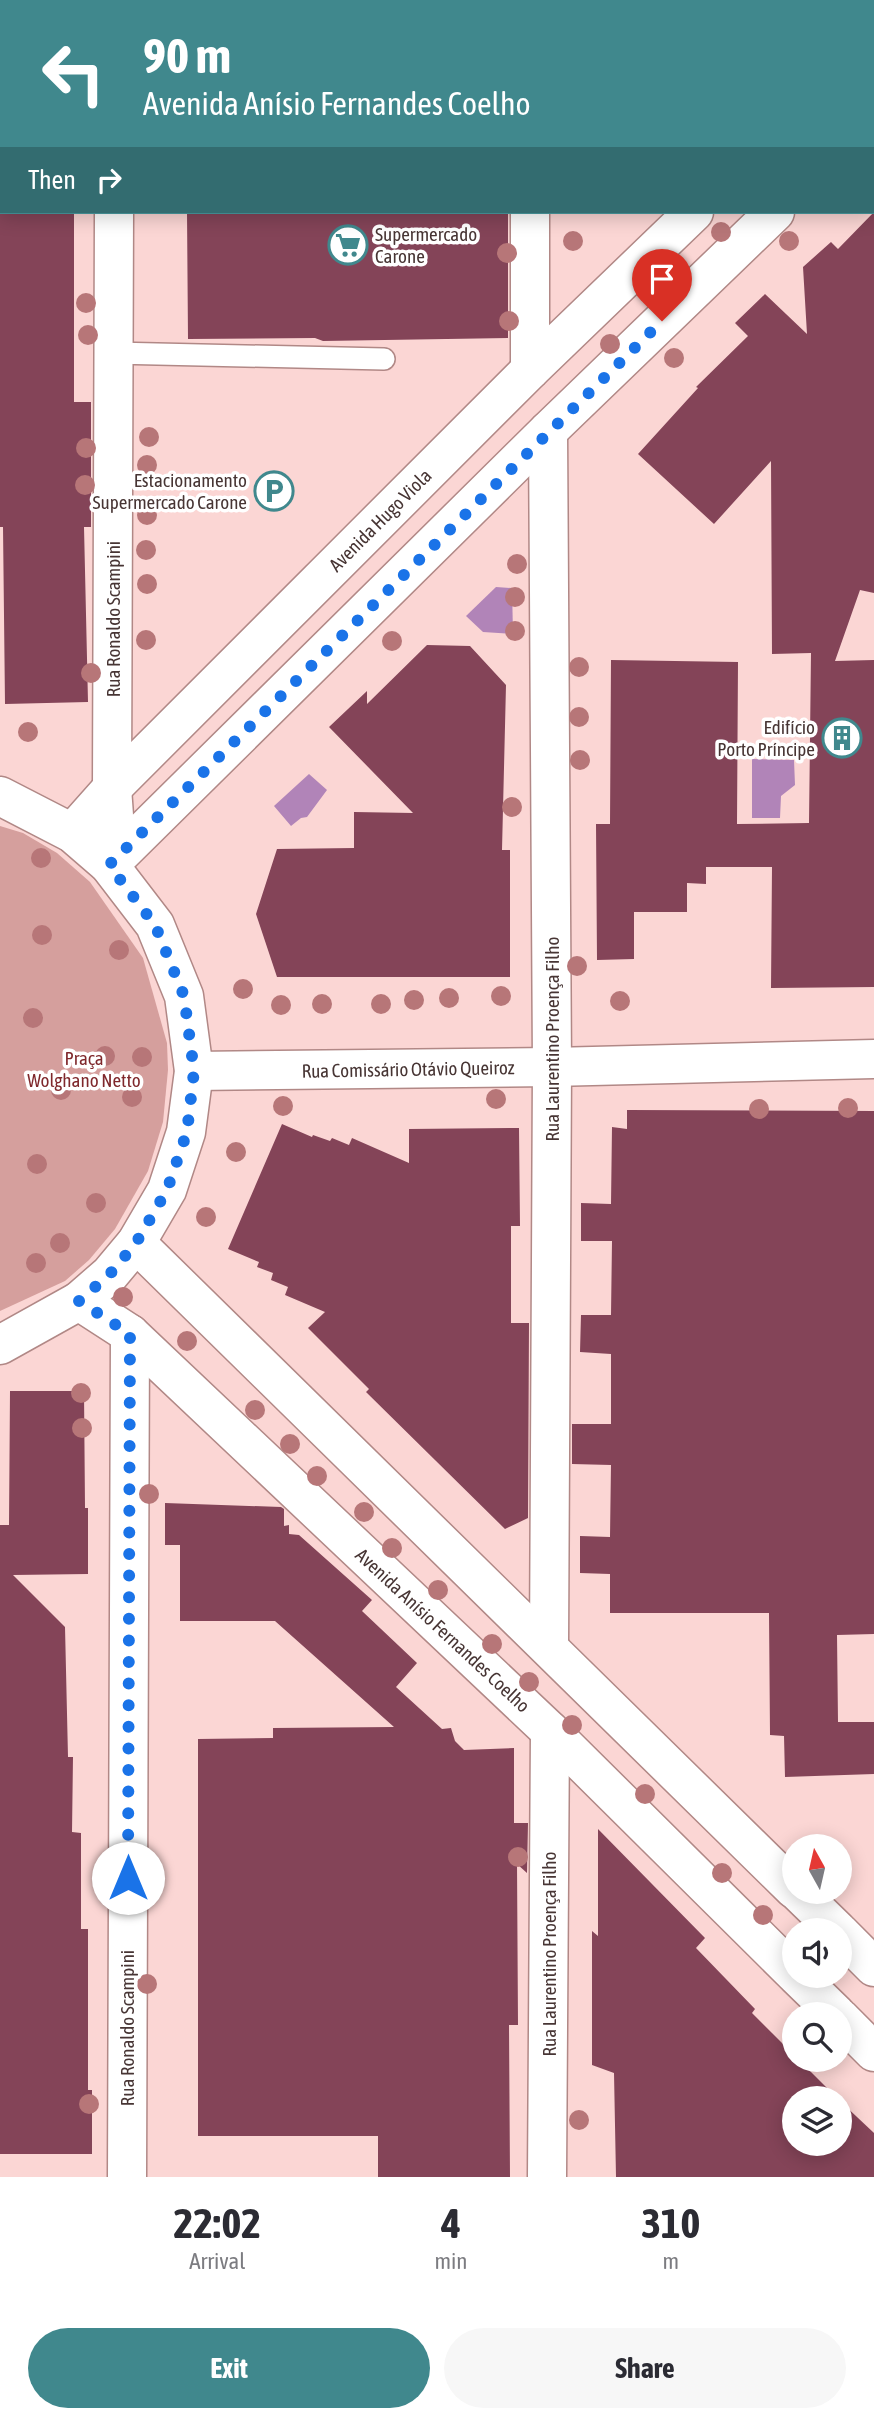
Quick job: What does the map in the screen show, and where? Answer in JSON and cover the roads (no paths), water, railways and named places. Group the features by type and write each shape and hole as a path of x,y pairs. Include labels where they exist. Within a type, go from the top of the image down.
{"street":[{"name":"Rua Ronaldo Scampini","path":"113,861 114,214"},
{"path":"530,214 530,370"},
{"name":"Avenida Hugo Viola","path":"72,833 112,788 530,370 692,214"},
{"path":"113,861 548,431 773,214"},
{"name":"Rua Laurentino Proença Filho","path":"548,431 552,1067 549,1647"},
{"path":"0,796 72,833 113,861 155,925 184,996 194,1071 187,1132 167,1190 136,1243 110,1274 79,1301 0,1345"},
{"name":"Rua Comissário Otávio Queiroz","path":"194,1071 552,1067 874,1059"},
{"path":"136,1243 782,1876"},
{"name":"Avenida Anísio Fernandes Coelho","path":"79,1301 130,1334 550,1731 782,1961"},
{"name":"Rua Ronaldo Scampini","path":"127,2177 130,1334"},
{"name":"Rua Laurentino Proença Filho","path":"547,2177 550,1731"},
{"path":"810,1904 824,1918"},
{"path":"852,1946 874,1967"},
{"name":"Avenida Anísio Fernandes Coelho","path":"809,1988 824,2002"},
{"path":"852,2030 874,2052"}],"lane":[{"path":"113,353 384,359"}],"place":[{"name":"Supermercado Carone","path":"348,245"},
{"name":"Estacionamento Supermercado Carone","path":"274,491"},
{"name":"Edifício Porto Príncipe","path":"842,738"}],"park label":[{"name":"Praça Wolghano Netto","path":"84,1069"}]}
